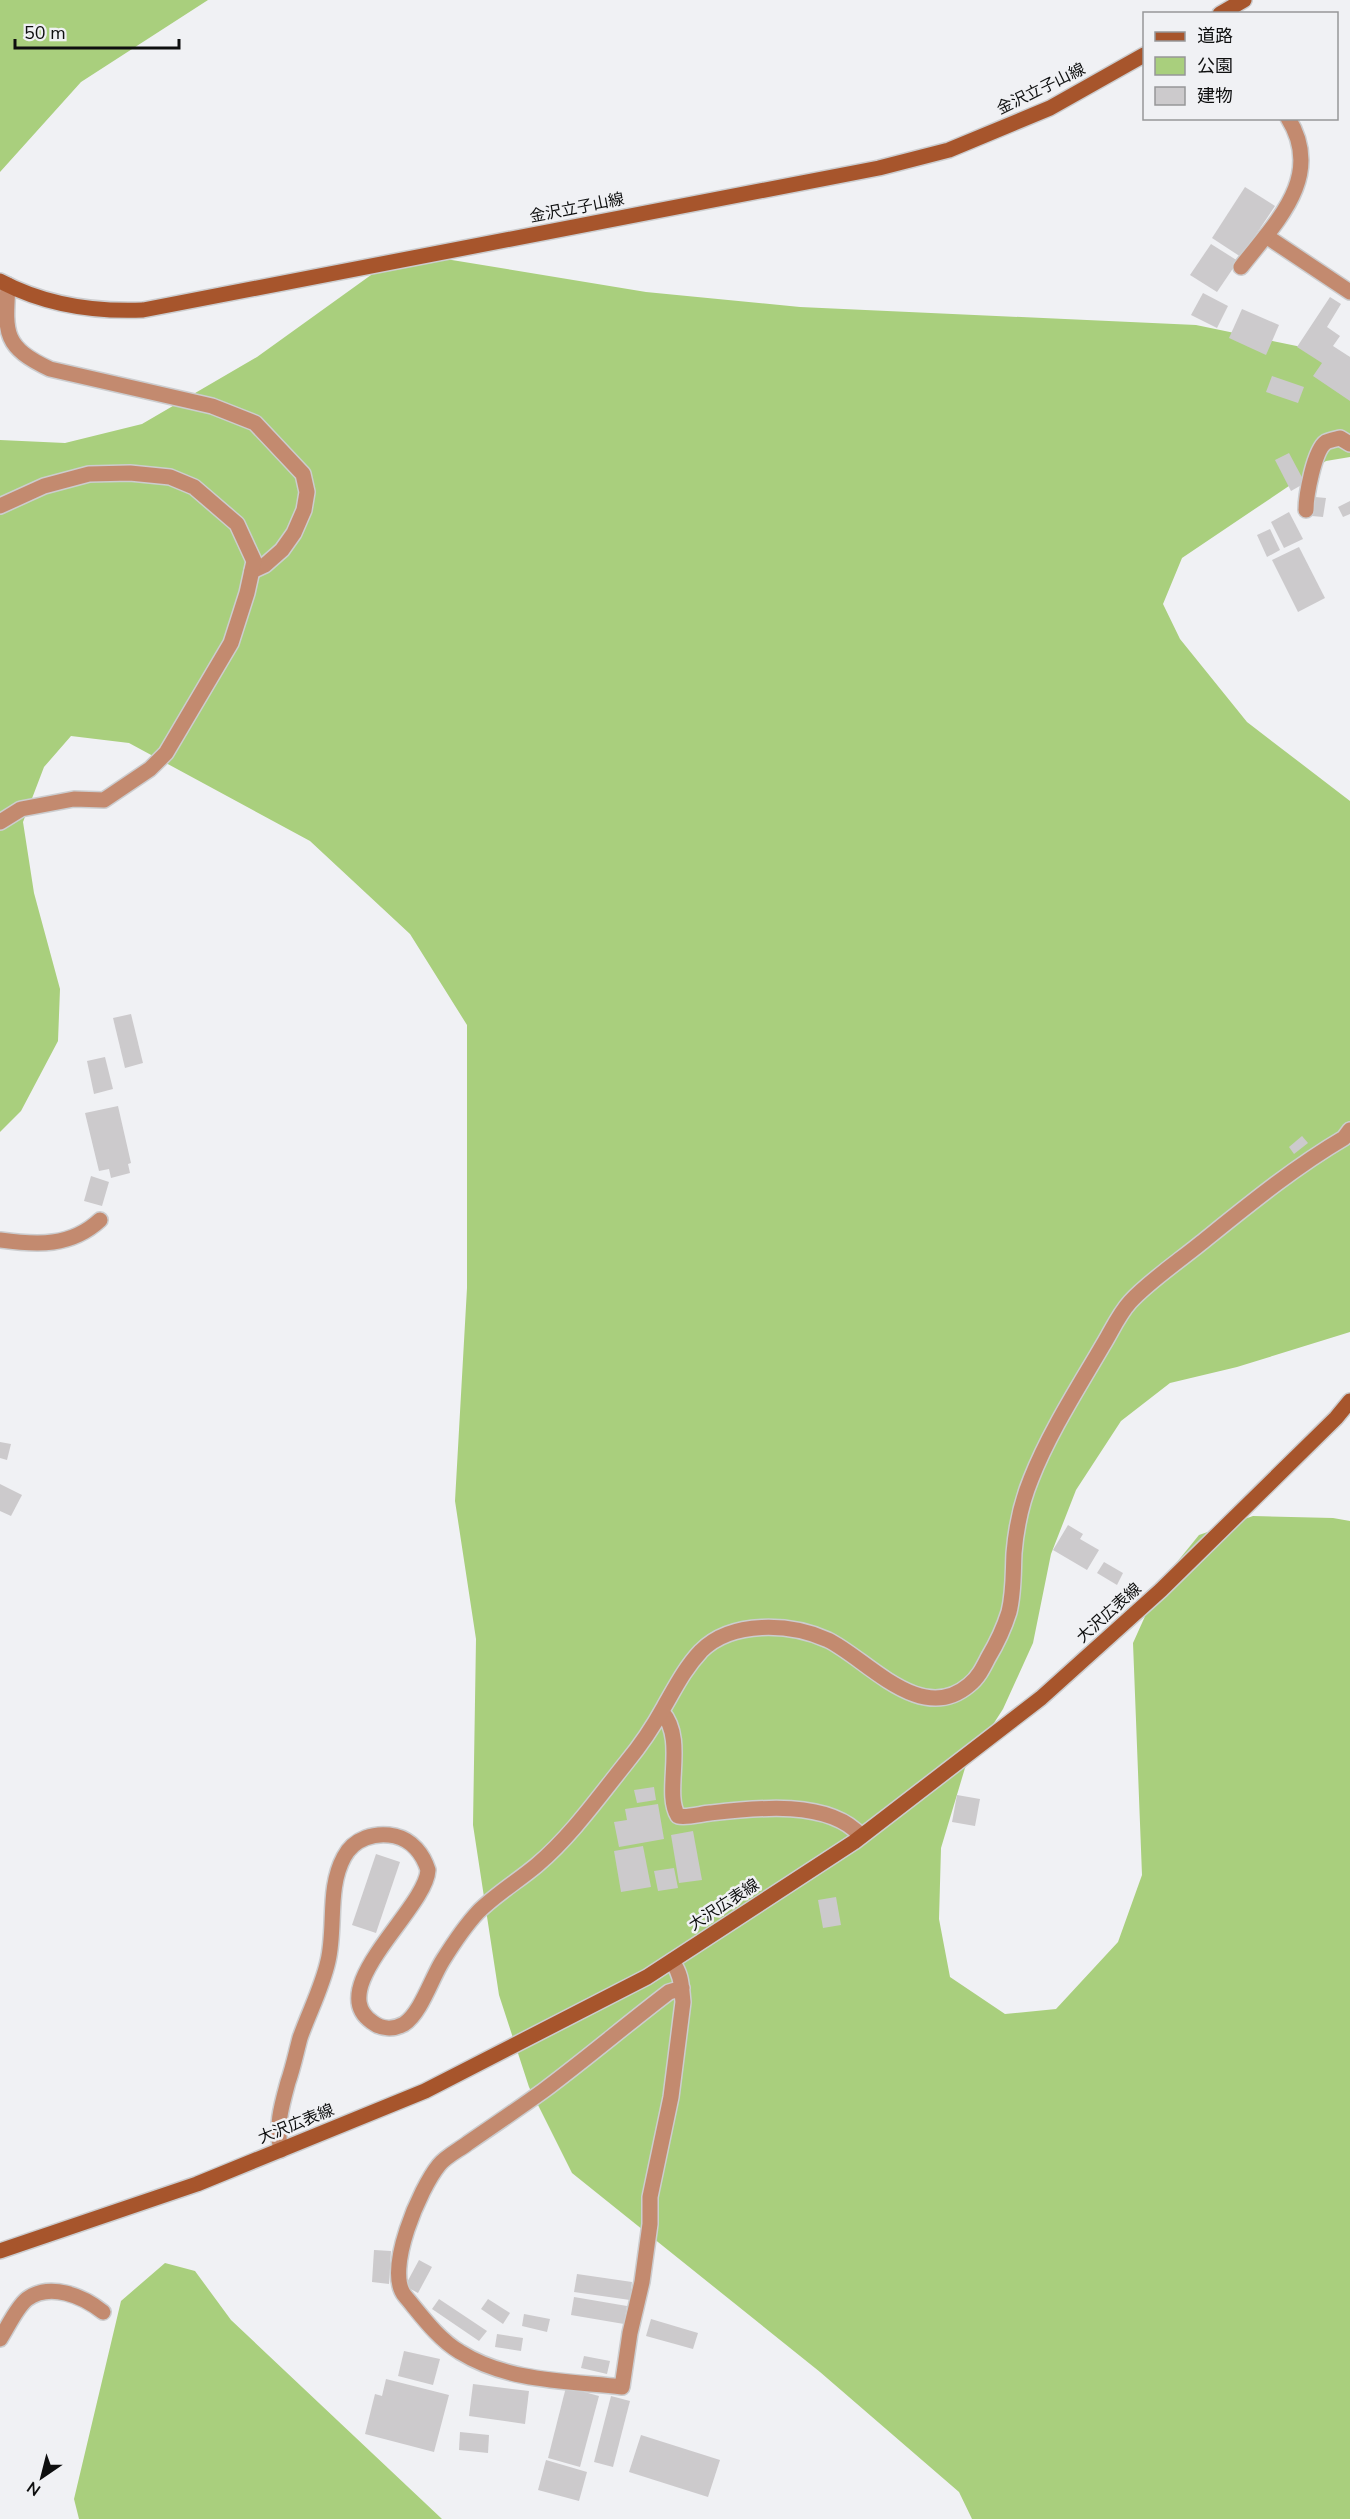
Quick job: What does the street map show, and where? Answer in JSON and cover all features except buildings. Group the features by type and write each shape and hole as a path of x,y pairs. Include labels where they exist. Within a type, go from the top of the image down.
{"main road":[{"path":"1225,12 1244,0"},
{"name":"金沢立子山線","path":"4,283 39,298 72,307 112,311 143,310 879,168 949,150 1001,129 1050,108 1143,56"},
{"name":"大沢広表線","path":"0,2251 197,2184 424,2091 637,1982 672,1961 861,1836 1049,1690 1161,1590 1336,1418 1350,1401"}],"street":[{"path":"1240,267 1286,208 1299,180 1303,167 1294,129 1289,120"},
{"path":"1266,236 1350,292"},
{"path":"4,283 8,333 13,344 32,360 50,369 212,406 238,415 255,423 303,474 307,492 304,510 294,533 282,550 265,566 252,571"},
{"path":"1306,510 1306,494 1320,449 1326,443 1340,438 1350,444"},
{"path":"0,506 44,486 89,474 130,473 170,477 194,487 237,524 255,561 231,643 166,753 150,769 104,800 74,799 21,809 0,822"},
{"path":"281,2150 278,2129 284,2097 301,2037 322,1984 329,1956 337,1878 343,1857 351,1846 375,1834 403,1838 420,1852 428,1870 422,1892 381,1946 369,1964 363,1980 359,2007 367,2019 380,2027 391,2028 404,2024 414,2014 442,1960 478,1912 539,1863 567,1835 629,1760 662,1712 677,1683 704,1648 726,1633 752,1627 807,1633 831,1642 877,1676 912,1694 938,1698 956,1694 970,1684 981,1671 1001,1635 1009,1609 1014,1576 1014,1552 1030,1480 1079,1386 1128,1303 1272,1186 1344,1138 1350,1130"},
{"path":"0,1240 29,1244 57,1242 77,1237 100,1220"},
{"path":"662,1712 670,1724 673,1736 674,1804 678,1816 761,1808 794,1809 845,1821 861,1836"},
{"path":"672,1961 681,1974 682,1988 682,2002 671,2097 651,2197 650,2224 642,2282 630,2333 622,2387 576,2381 533,2379 460,2353 438,2334 399,2289 397,2269 409,2224 425,2186 440,2163 542,2091 669,1992 682,1988"},
{"path":"0,2339 28,2298 46,2293 65,2292 85,2299 103,2312"}],"green space":[{"path":"0,0 208,0 81,82 0,172"},
{"path":"403,252 646,292 800,307 1196,325 1350,357 1350,457 1326,461 1182,558 1163,604 1180,639 1247,722 1350,801 1350,1332 1237,1367 1170,1383 1121,1421 1076,1490 1051,1554 1033,1643 1003,1709 965,1768 941,1848 939,1919 950,1977 1005,2014 1056,2009 1118,1942 1142,1875 1133,1643 1160,1583 1199,1535 1253,1516 1333,1518 1350,1521 1350,2519 972,2519 959,2492 820,2372 572,2173 529,2087 499,1995 473,1825 476,1639 455,1501 467,1288 467,1025 410,934 310,841 129,743 71,736 44,767 23,822 34,893 60,989 58,1041 21,1111 0,1132 0,440 65,443 142,424 257,357"},
{"path":"165,2263 195,2271 231,2320 442,2519 79,2519 74,2499 121,2301"}]}
